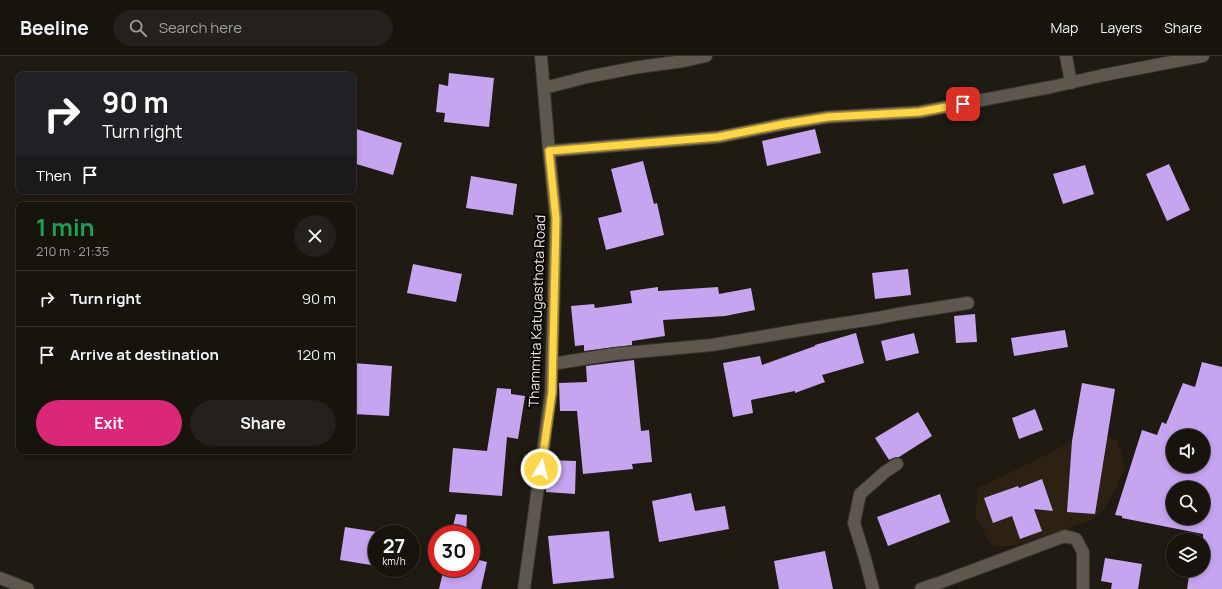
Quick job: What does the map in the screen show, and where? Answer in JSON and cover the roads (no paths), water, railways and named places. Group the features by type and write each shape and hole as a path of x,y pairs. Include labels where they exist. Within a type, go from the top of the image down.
{"street":[{"name":"Thammita Katugasthota Road","path":"524,589 552,392 556,219 541,56"},
{"path":"544,88 595,75 640,67 684,62 706,56"},
{"path":"1066,56 1071,83"},
{"path":"549,151 718,137 828,117 919,112 1203,56"},
{"path":"552,364 614,354 712,345 968,304"},
{"path":"873,589 854,524 860,494 885,472 897,464"},
{"path":"921,589 1065,536 1076,539 1083,552 1083,589"},
{"path":"0,578 28,589"}]}
